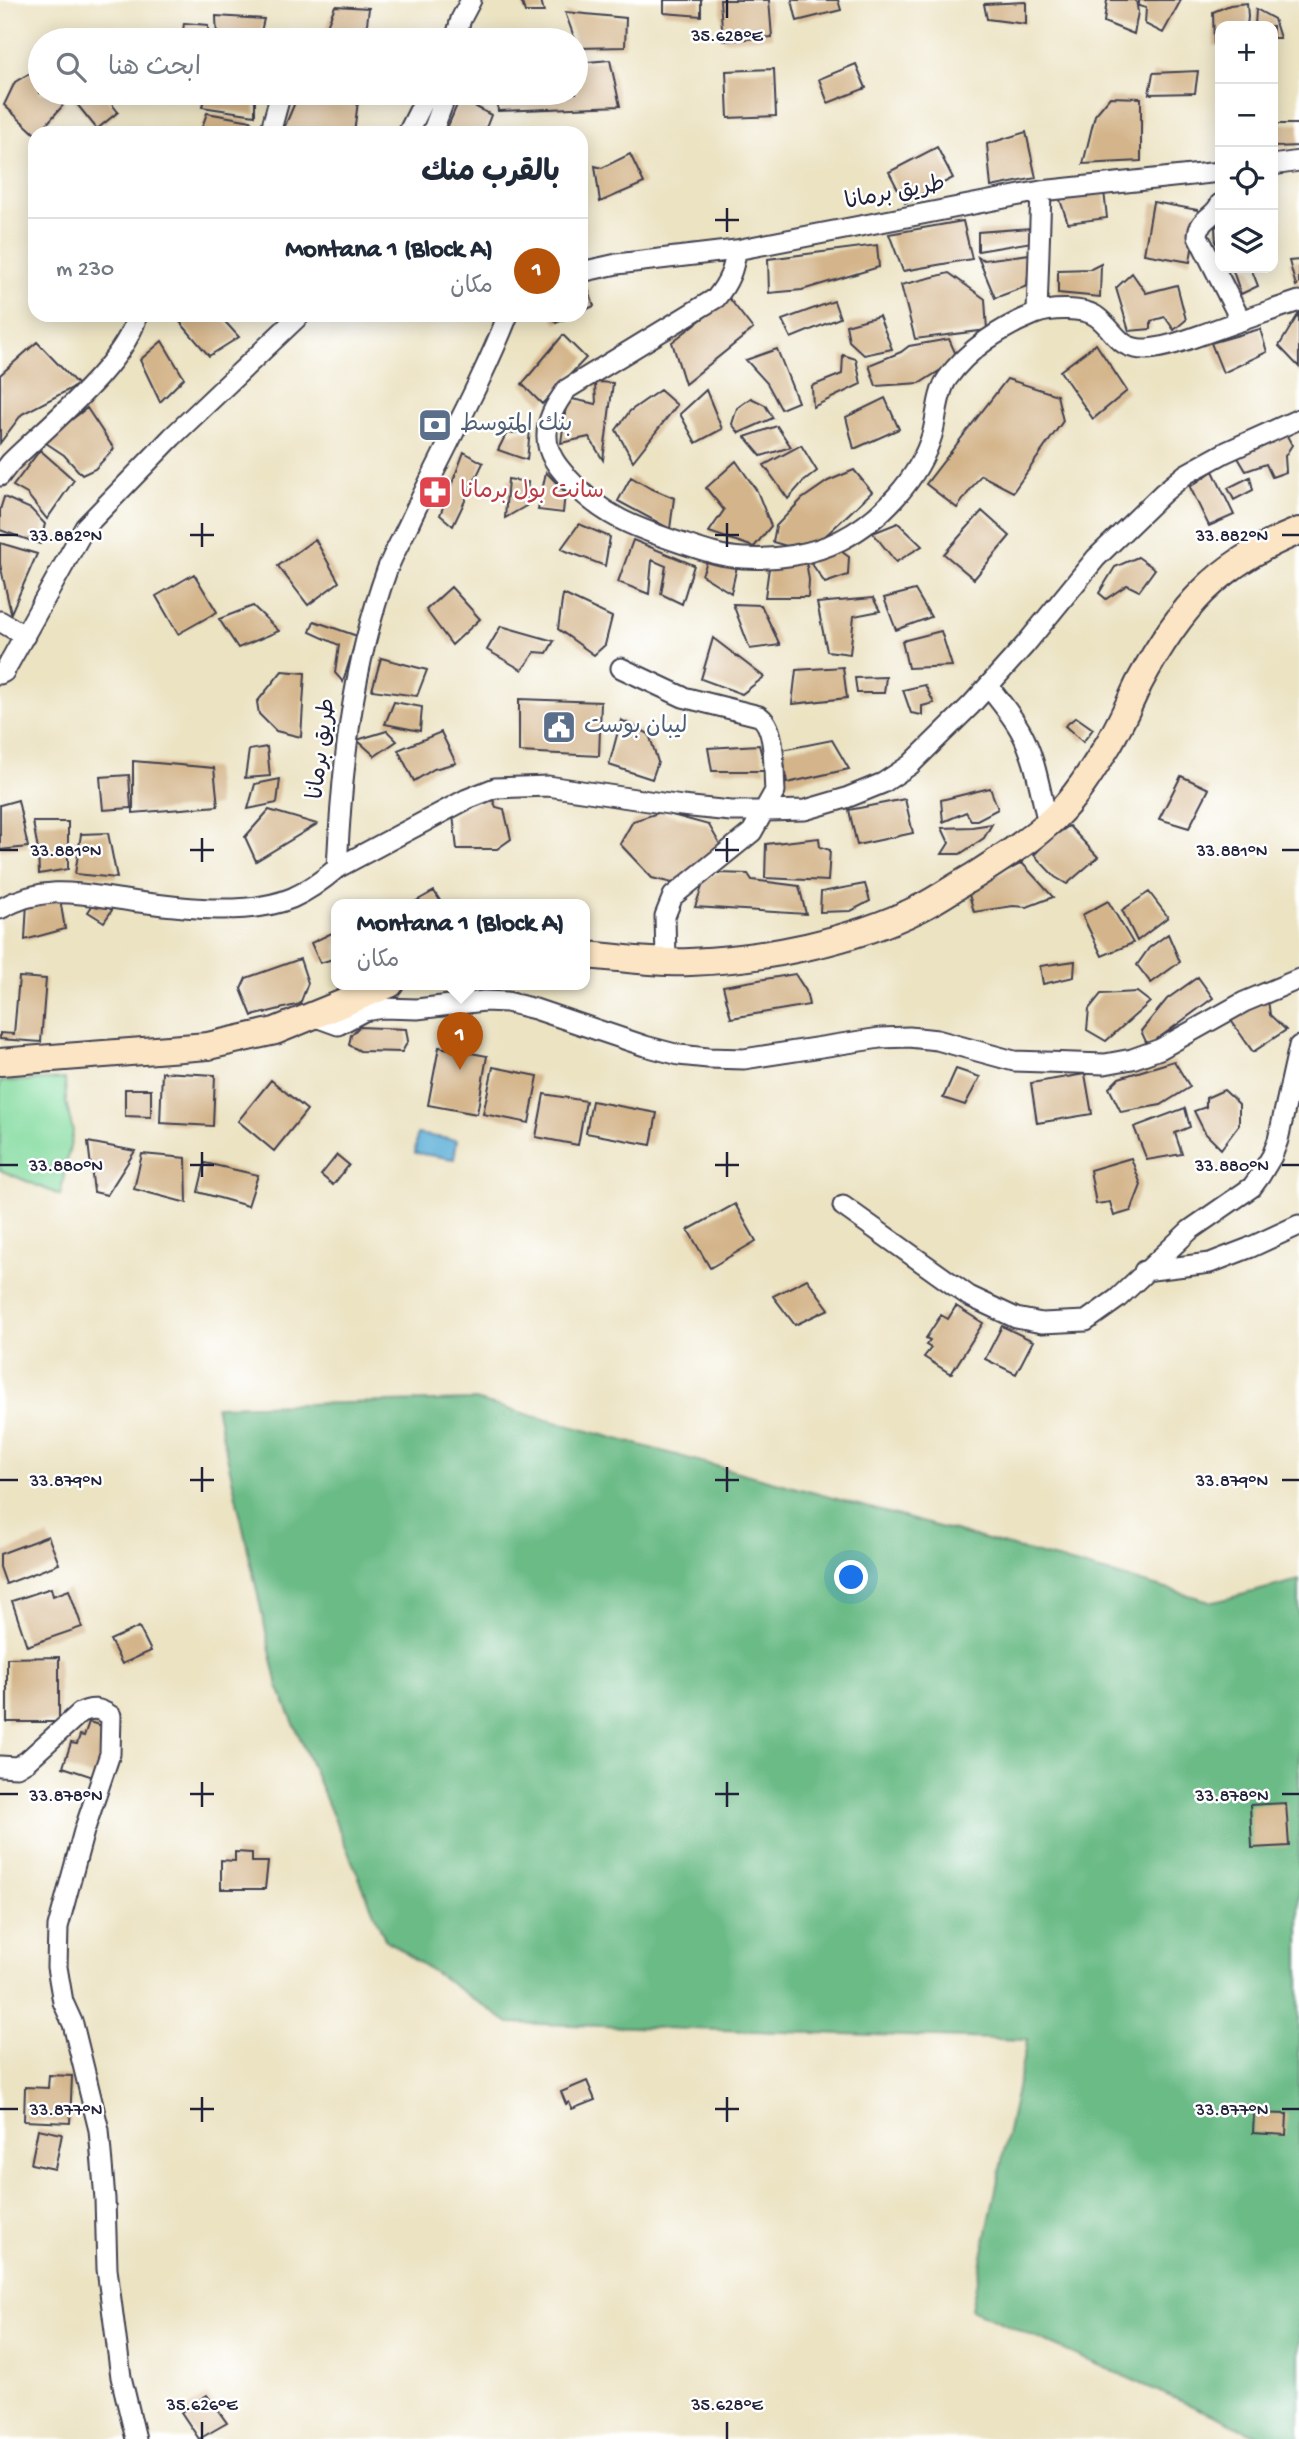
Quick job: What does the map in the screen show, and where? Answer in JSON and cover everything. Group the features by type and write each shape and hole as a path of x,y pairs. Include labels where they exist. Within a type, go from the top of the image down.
{"main road":[{"path":"590,955 686,962 743,958 786,951 867,930 920,908 1008,855 1057,815 1110,742 1141,680 1188,606 1227,568 1272,542 1299,531"},
{"path":"0,1062 208,1046 275,1031 376,990"}],"street":[{"path":"458,28 471,0"},
{"path":"272,126 278,105"},
{"path":"412,126 422,105"},
{"path":"435,126 442,105"},
{"path":"1278,164 1299,161"},
{"name":"طريق برمانا","path":"588,270 617,264 736,250 1041,191 1215,173"},
{"path":"1037,313 1041,191"},
{"path":"1217,210 1203,220 1198,227 1198,236 1241,321"},
{"path":"736,250 734,268 727,284 716,298 567,390 554,411 547,437 557,466 579,490 607,513 633,527 718,555 745,558 811,553 840,541 873,521 898,495 930,440 947,380 971,351 1037,313 1085,311 1097,317 1119,342 1133,348 1147,349 1170,345 1299,301"},
{"path":"0,476 10,463 102,374 127,342 136,322"},
{"path":"0,674 4,672 25,636 85,527 172,437 293,322"},
{"name":"طريق برمانا","path":"337,868 351,710 368,627 388,567 491,359 505,322"},
{"path":"0,909 19,899 37,894 75,891 132,901 220,909 256,907 291,898 318,884 337,868 467,799 495,788 518,785 548,786 731,811 805,810 846,798 883,783 910,765 1025,645 1096,558 1163,493 1186,474 1226,452 1299,419"},
{"path":"0,621 25,636"},
{"path":"621,667 683,697 750,713 766,721 770,731 775,791 751,832 673,896 665,916 666,961"},
{"path":"988,686 1020,730 1029,748 1048,823"},
{"path":"313,1016 338,1025 364,1011 383,1008 417,1009 473,1002 507,1002 679,1055 744,1059 880,1038 909,1037 937,1040 1014,1061 1105,1064 1132,1059 1160,1049 1244,1002 1299,979"},
{"path":"843,1206 969,1296 1016,1318 1042,1323 1086,1321 1116,1300 1189,1230 1252,1187 1261,1176 1278,1140 1299,1045"},
{"path":"1144,1271 1210,1263 1299,1225"},
{"path":"0,1766 17,1767 27,1761 80,1713 90,1708 102,1710 111,1716 110,1755 84,1831 58,1927 57,1967 63,2002 73,2024 99,2130 107,2269 121,2377 136,2439"}],"green space":[{"path":"65,1079 66,1102 73,1132 60,1195 0,1170 0,1082"},
{"path":"475,1400 1214,1602 1299,1580 1299,2439 1267,2439 971,2309 1027,2040 509,2023 385,1939 278,1686 216,1406"}],"water":[{"path":"417,1134 457,1140 454,1159 415,1153"}],"building":[{"path":"521,0 541,0 544,12 525,12"},
{"path":"664,0 701,0 701,16 664,13"},
{"path":"720,0 769,0 772,37 723,41"},
{"path":"792,0 838,0 841,10 797,21"},
{"path":"1107,0 1136,0 1138,12 1134,34 1104,22"},
{"path":"1139,0 1181,0 1163,33 1145,24 1146,8 1139,6"},
{"path":"1026,2 1026,24 987,19 984,4"},
{"path":"1247,3 1248,21 1215,21 1214,46 1213,12 1230,5"},
{"path":"335,6 369,8 366,28 326,28"},
{"path":"1256,9 1275,21 1255,21"},
{"path":"565,12 626,18 625,47 588,48 588,28 571,28"},
{"path":"216,16 264,19 262,28 216,28"},
{"path":"184,23 208,25 208,28 183,28"},
{"path":"610,60 620,106 498,111 497,105 588,105 588,62"},
{"path":"856,64 866,88 828,103 819,79"},
{"path":"774,69 776,116 728,118 726,71"},
{"path":"1198,71 1195,93 1149,94 1153,73"},
{"path":"28,74 28,105 63,105 45,126 28,127 4,105 15,82"},
{"path":"1110,97 1141,98 1141,161 1083,164 1095,115"},
{"path":"78,105 112,105 118,112 101,126 95,126"},
{"path":"255,105 255,115 202,107"},
{"path":"294,105 358,105 355,126 285,126"},
{"path":"457,105 473,105 491,115 487,126 448,126"},
{"path":"207,113 251,121 248,126 202,126"},
{"path":"1278,124 1299,124 1299,146 1278,147"},
{"path":"1026,132 1036,178 991,187 987,144"},
{"path":"937,147 953,178 905,203 889,172"},
{"path":"630,154 644,183 600,202 595,166 602,168"},
{"path":"1104,191 1107,218 1068,223 1059,197"},
{"path":"1153,202 1198,210 1190,262 1144,254"},
{"path":"963,221 972,259 903,271 889,234"},
{"path":"1031,228 1032,242 978,251 978,232"},
{"path":"877,245 879,267 802,290 769,293 768,259"},
{"path":"1030,254 1027,286 995,298 978,257 984,260"},
{"path":"1299,260 1299,284 1296,286 1289,261"},
{"path":"1101,264 1100,297 1058,293 1058,270 1091,269"},
{"path":"949,273 985,299 987,330 915,339 901,285"},
{"path":"1132,273 1146,293 1177,285 1186,320 1174,330 1165,317 1151,321 1151,329 1129,331 1116,288"},
{"path":"1234,273 1253,273 1258,286 1241,294"},
{"path":"588,289 594,306 588,309"},
{"path":"729,298 753,329 685,384 672,342"},
{"path":"834,301 840,318 791,338 782,320"},
{"path":"1299,313 1299,367 1279,346"},
{"path":"879,316 892,349 864,355 849,341 846,325"},
{"path":"180,322 225,322 239,337 209,356"},
{"path":"1260,329 1267,352 1223,373 1211,343"},
{"path":"563,335 586,358 542,404 522,384"},
{"path":"949,339 958,359 920,383 876,386 869,365 909,346"},
{"path":"162,341 184,378 160,402 140,360"},
{"path":"37,342 78,385 22,414 0,443 0,375"},
{"path":"1096,344 1127,391 1093,419 1060,371"},
{"path":"777,349 798,402 781,409 767,383 746,360"},
{"path":"843,355 856,359 861,384 813,407 812,386 842,374"},
{"path":"1007,379 1057,395 1063,421 1013,492 981,475 957,508 926,484"},
{"path":"595,382 613,383 603,460 589,437 561,443 567,398 596,404"},
{"path":"660,390 677,405 633,461 616,430 630,411"},
{"path":"706,390 722,429 696,443 680,414"},
{"path":"751,398 765,405 773,418 739,433 732,424 737,408"},
{"path":"885,398 899,429 854,449 846,417"},
{"path":"87,408 114,449 95,469 82,475 64,455 43,441"},
{"path":"777,426 791,447 761,456 745,437"},
{"path":"530,430 527,460 498,450 506,434"},
{"path":"1286,434 1292,445 1285,456 1286,472 1272,477 1266,464 1246,471 1237,456"},
{"path":"801,445 817,471 788,499 764,465"},
{"path":"40,450 74,480 47,519 27,494 13,486"},
{"path":"464,452 483,463 453,526 440,515"},
{"path":"736,461 757,491 771,526 754,547 709,532 724,510 706,488"},
{"path":"854,470 872,492 821,540 787,546 773,542 776,526 802,499 828,481"},
{"path":"1213,471 1234,515 1209,526 1190,487"},
{"path":"546,472 565,492 563,513 538,510"},
{"path":"631,477 674,498 670,529 618,501"},
{"path":"1250,477 1253,490 1234,500 1228,488"},
{"path":"508,479 528,482 526,506 505,518"},
{"path":"4,497 31,509 45,524 40,544 0,530 0,510"},
{"path":"982,511 1010,536 974,579 944,554"},
{"path":"898,523 922,546 896,562 873,533"},
{"path":"579,524 610,537 605,566 561,549"},
{"path":"315,539 339,582 308,605 278,566"},
{"path":"633,540 694,565 682,604 661,594 666,566 652,560 649,594 618,582"},
{"path":"0,543 37,554 11,613 0,564"},
{"path":"838,549 849,557 848,575 825,583 810,561"},
{"path":"1138,557 1155,569 1139,591 1127,585 1106,599 1099,593 1115,567"},
{"path":"708,559 737,566 731,593 702,575"},
{"path":"770,560 806,561 808,597 765,597"},
{"path":"194,574 217,612 178,634 156,596"},
{"path":"451,587 480,619 452,645 426,610"},
{"path":"915,590 931,617 896,630 884,598"},
{"path":"563,594 612,617 605,645 594,655 558,629"},
{"path":"873,598 880,611 854,616 850,654 827,651 817,603"},
{"path":"733,604 761,605 780,645 750,649"},
{"path":"253,606 279,631 238,648 219,619"},
{"path":"314,621 357,636 343,682 335,673 339,645 310,632"},
{"path":"501,626 554,641 547,653 535,652 522,670 487,650"},
{"path":"941,631 952,666 908,668 902,641"},
{"path":"713,638 764,677 742,694 701,679"},
{"path":"381,658 427,670 417,696 372,690"},
{"path":"843,667 847,698 792,704 796,670"},
{"path":"282,671 305,673 301,737 276,731 259,714 257,702"},
{"path":"886,677 884,693 857,693 855,678"},
{"path":"925,685 934,703 922,706 922,715 911,713 903,690"},
{"name":"ليبان بوست","path":"519,699 601,702 599,756 519,752"},
{"path":"394,702 422,707 420,731 385,724"},
{"path":"1076,717 1093,729 1083,742 1065,726"},
{"path":"621,720 649,734 658,762 652,779 609,765"},
{"path":"387,731 397,741 375,756 357,740"},
{"path":"441,732 456,763 434,769 414,781 398,750"},
{"path":"832,740 849,769 787,783 782,750"},
{"path":"759,745 766,771 712,771 708,748"},
{"path":"267,747 270,776 245,778 249,750"},
{"path":"133,761 214,768 218,806 133,813"},
{"path":"129,775 131,808 103,810 100,777"},
{"path":"1181,776 1209,789 1189,828 1159,819"},
{"path":"280,779 277,803 248,809 255,784"},
{"path":"990,788 998,809 977,820 971,820 966,812 943,822 941,800"},
{"path":"491,796 496,807 504,809 511,839 497,849 457,849 453,815"},
{"path":"905,799 913,833 857,845 849,810"},
{"path":"18,800 28,847 0,850 0,805"},
{"path":"269,810 317,824 256,861 245,837"},
{"path":"661,812 709,825 722,848 676,884 652,878 620,844 633,821"},
{"path":"33,822 68,822 68,869 39,874"},
{"path":"992,824 984,838 960,854 942,854 949,843 942,828"},
{"path":"1069,826 1098,857 1067,884 1055,877 1034,855 1051,838"},
{"path":"108,833 117,878 75,874 81,834"},
{"path":"819,838 820,847 830,850 828,881 765,878 766,844"},
{"path":"1022,863 1053,897 1027,907 1013,906 974,912 968,891"},
{"path":"718,873 748,874 752,880 799,886 806,914 695,907 705,878"},
{"path":"865,884 870,901 851,911 820,912 821,892"},
{"path":"434,891 439,899 420,899"},
{"path":"1149,892 1168,917 1137,941 1122,910"},
{"path":"60,899 65,929 25,940 27,902"},
{"path":"96,900 112,910 104,922 88,912"},
{"path":"1108,901 1133,943 1102,956 1082,915"},
{"path":"331,933 331,960 320,963 311,943"},
{"path":"1168,934 1180,962 1151,983 1137,965 1149,948"},
{"path":"300,959 308,983 300,1004 252,1016 241,989 246,978"},
{"path":"1075,961 1074,977 1043,984 1040,966"},
{"path":"795,974 806,991 809,1005 731,1018 723,986"},
{"path":"19,977 46,979 41,1042 0,1039 0,1033 14,1034"},
{"path":"1198,977 1213,998 1148,1046 1141,1031 1167,999"},
{"path":"1137,992 1150,1002 1106,1041 1087,1030 1089,1009 1101,994"},
{"path":"1268,1000 1270,1015 1286,1030 1253,1052 1230,1019"},
{"path":"359,1027 406,1029 408,1041 402,1052 360,1051 349,1045 351,1035"},
{"path":"439,1047 487,1056 477,1114 428,1105"},
{"path":"1174,1061 1190,1087 1161,1105 1121,1112 1109,1088 1119,1078"},
{"path":"493,1067 538,1076 529,1123 483,1114"},
{"path":"956,1069 980,1077 965,1105 943,1098"},
{"path":"162,1072 215,1075 213,1126 160,1123"},
{"path":"1085,1074 1092,1114 1037,1123 1031,1083"},
{"path":"271,1080 307,1110 274,1151 238,1121"},
{"path":"125,1089 151,1089 151,1117 125,1116"},
{"path":"1224,1090 1239,1104 1239,1125 1221,1149 1205,1133 1194,1111 1206,1107 1206,1098"},
{"path":"544,1094 586,1101 578,1145 536,1137"},
{"path":"592,1101 657,1113 651,1145 586,1133"},
{"path":"1185,1108 1190,1127 1175,1133 1182,1154 1147,1160 1134,1127"},
{"path":"88,1142 135,1151 107,1195 94,1192"},
{"path":"142,1154 186,1158 187,1203 134,1189"},
{"path":"337,1155 349,1165 333,1185 321,1175"},
{"path":"1131,1158 1141,1185 1131,1211 1114,1216 1110,1202 1096,1204 1090,1170"},
{"path":"205,1163 258,1175 248,1206 198,1192"},
{"path":"735,1204 756,1241 710,1268 688,1230"},
{"path":"807,1279 829,1309 795,1325 773,1296"},
{"path":"956,1306 983,1323 951,1374 924,1357 931,1348 926,1345 930,1340 926,1338 941,1315 948,1319"},
{"path":"1002,1326 1033,1341 1016,1374 985,1359"},
{"path":"48,1536 59,1564 6,1584 0,1567 0,1554"},
{"path":"51,1588 53,1596 69,1590 82,1627 27,1646 12,1601"},
{"path":"139,1627 151,1651 122,1664 110,1640"},
{"path":"59,1657 59,1722 7,1722 7,1658"},
{"path":"89,1722 106,1727 96,1778 63,1767 71,1743 77,1744 80,1735 84,1736"},
{"path":"1286,1803 1289,1846 1252,1848 1250,1805"},
{"path":"235,1852 252,1853 252,1862 268,1862 265,1889 221,1889 221,1860 235,1861"},
{"path":"49,2075 72,2076 70,2123 24,2121 25,2087 48,2088"},
{"path":"587,2081 595,2100 572,2109 569,2102 566,2104 561,2092"},
{"path":"1254,2113 1287,2114 1286,2135 1253,2133"},
{"path":"38,2129 62,2134 55,2169 31,2164"},
{"path":"207,2395 227,2423 199,2439 181,2412"}],"place":[{"name":"بنك المتوسط","path":"435,425"},
{"name":"سانت بول برمانا","path":"435,492"},
{"name":"ليبان بوست","path":"559,727"},
{"name":"Montana 1 (Block A)","path":"460,1070"}]}
